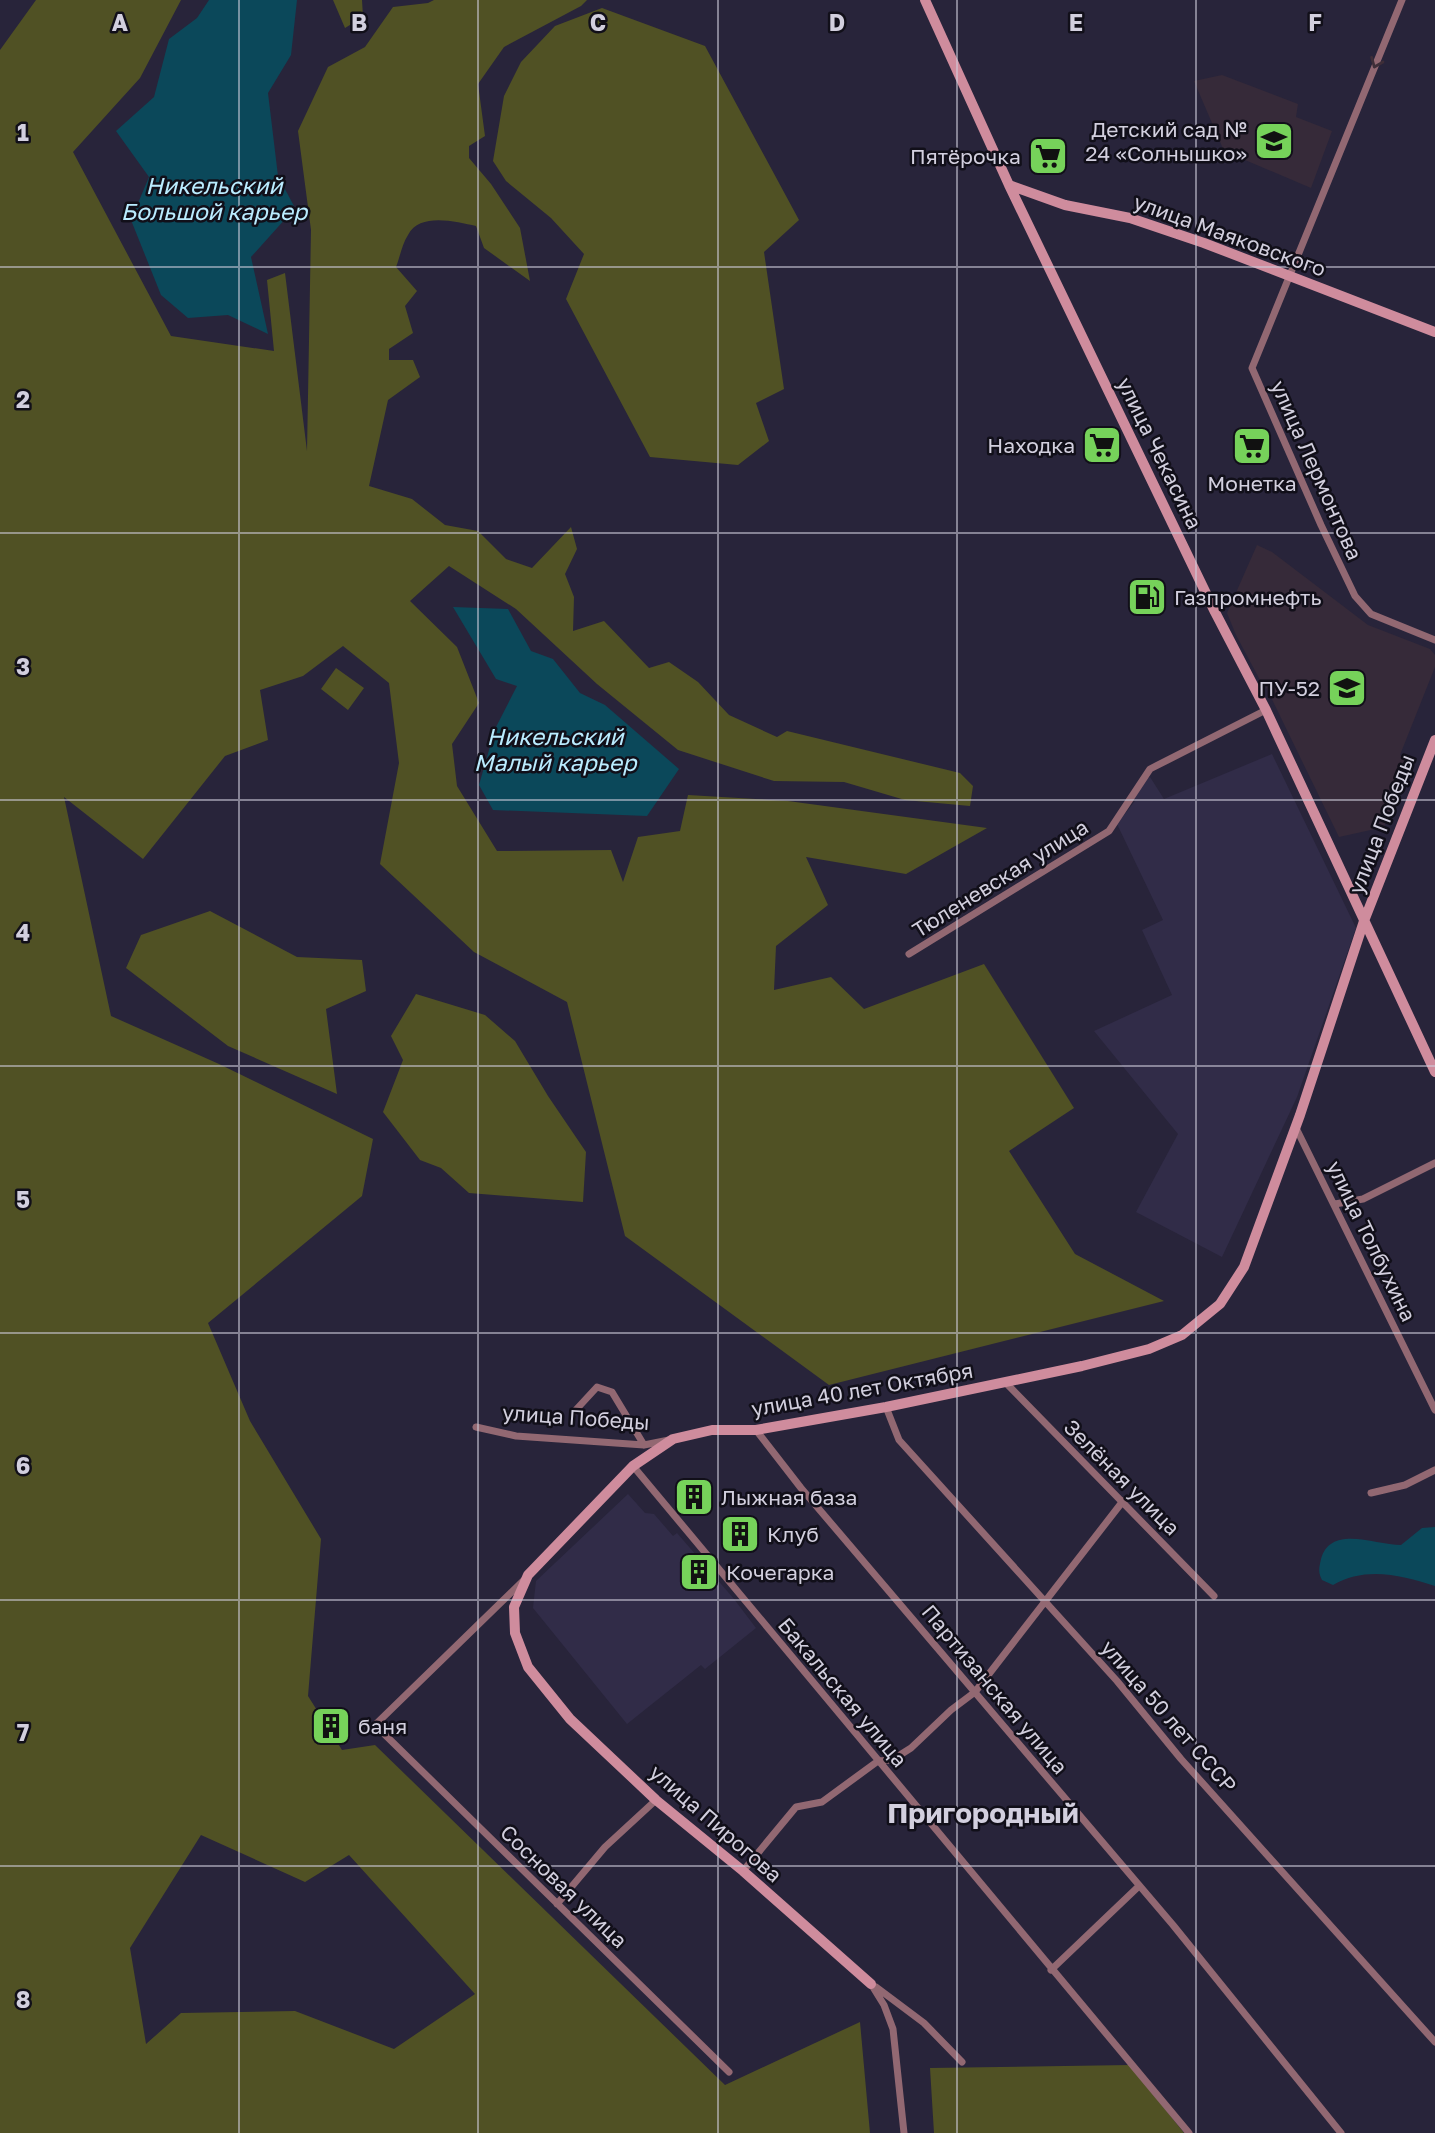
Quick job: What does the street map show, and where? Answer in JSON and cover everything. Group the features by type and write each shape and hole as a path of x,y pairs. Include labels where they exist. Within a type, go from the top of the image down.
{"street":[{"name":"улица Чекасина","path":"925,0 1009,185 1215,612 1266,710 1435,1073"},
{"name":"улица Лермонтова","path":"1402,0 1252,368 1355,596 1371,614 1435,639"},
{"name":"улица Маяковского","path":"1009,185 1065,205 1130,218 1238,255 1435,332"},
{"name":"Тюленевская улица","path":"909,954 1109,831 1150,769 1266,710"},
{"name":"улица Победы","path":"1296,1127 1364,921 1435,740"},
{"name":"улица Толбухина","path":"1296,1127 1435,1409"},
{"name":"улица 40 лет Октября","path":"375,1726 528,1575 633,1466 673,1439 712,1430 756,1430 1006,1382 1149,1349 1192,1329 1220,1304 1244,1267 1296,1127"},
{"path":"1335,1204 1363,1199 1435,1163"},
{"name":"Зелёная улица","path":"1006,1382 1214,1596"},
{"path":"573,1413 597,1387 612,1392 644,1445"},
{"name":"улица 50 лет СССР","path":"886,1407 899,1440 1117,1681 1181,1759 1435,2042"},
{"name":"улица Победы","path":"476,1427 516,1436 644,1445 673,1439"},
{"name":"Партизанская улица","path":"756,1430 801,1488 1173,1925 1341,2133"},
{"name":"Бакальская улица","path":"633,1466 1189,2133"},
{"path":"1371,1493 1405,1485 1435,1470"},
{"path":"743,1871 796,1807 822,1802 878,1761 892,1760 911,1748 951,1710 975,1692 1123,1500"},
{"name":"улица Пирогова","path":"528,1575 513,1607 515,1633 528,1667 570,1719 656,1800 743,1871 871,1983 924,2023 962,2062"},
{"name":"Сосновая улица","path":"375,1726 729,2072"},
{"path":"557,1904 606,1847 656,1800"},
{"path":"1052,1970 1139,1886"},
{"path":"871,1983 893,2028 904,2133"}],"shaded area":[{"path":"36,0 181,0 140,78 73,152 171,336 274,351 267,280 285,273 307,451 311,230 298,131 328,67 365,47 393,7 434,0 587,0 581,6 504,47 478,84 485,136 469,146 469,158 491,184 520,228 530,281 484,248 476,226 439,220 421,223 404,242 396,267 417,291 405,306 413,333 389,349 389,360 413,360 420,377 388,400 369,486 412,499 445,525 478,531 506,559 532,568 571,527 577,549 565,574 574,597 573,631 604,621 649,668 669,662 698,682 729,715 777,737 787,731 960,773 973,786 970,806 905,800 844,782 774,781 678,750 597,684 516,609 449,566 410,601 457,647 479,703 452,744 457,786 497,851 611,850 623,882 638,837 680,831 688,795 788,801 987,828 906,874 806,857 828,905 776,946 774,990 831,977 864,1009 984,964 1074,1108 1009,1151 1075,1254 1164,1301 829,1385 625,1236 567,1002 474,952 380,864 399,763 389,683 343,646 303,676 260,690 268,740 225,756 143,859 64,797 111,1016 219,1064 373,1139 362,1196 208,1323 250,1421 321,1539 308,1696 342,1750 375,1745 725,2085 860,2022 870,2133 0,2133 0,50","holes":["201,1835 305,1882 349,1855 475,1994 394,2049 295,2011 181,2013 146,2044 130,1948"]},
{"path":"333,0 362,0 363,17 345,28"},
{"path":"602,8 705,46 799,220 764,252 784,389 756,403 769,441 738,465 650,457 566,299 584,254 551,218 506,181 493,161 504,96 521,62 555,26"},
{"name":"Детский сад № 24 «Солнышко»","path":"1222,75 1298,104 1296,117 1332,131 1311,188 1224,151 1194,81"},
{"name":"ПУ-52","path":"1257,545 1272,552 1368,625 1430,649 1435,655 1435,667 1400,755 1410,765 1384,827 1339,837 1263,681 1261,682 1236,635 1227,613"},
{"path":"336,668 364,688 348,710 321,689"},
{"path":"1272,754 1356,928 1297,1097 1222,1257 1136,1212 1178,1134 1094,1031 1172,995 1142,930 1163,920 1117,824 1135,801 1136,784 1150,777 1164,799"},
{"path":"210,911 297,957 362,960 366,991 326,1009 337,1094 228,1046 126,968 141,935"},
{"path":"416,994 485,1015 515,1041 586,1152 583,1202 469,1193 441,1168 420,1160 383,1112 403,1060 391,1036"},
{"path":"628,1494 645,1513 654,1514 673,1536 677,1533 756,1628 705,1669 701,1665 627,1724 533,1608 536,1581"},
{"path":"1130,2065 1184,2133 934,2133 930,2068"}],"water":[{"name":"Никельский Большой карьер","path":"209,0 297,0 291,55 268,93 278,176 295,208 251,257 268,334 228,315 188,318 161,295 131,220 149,177 116,131 154,97 169,39 197,18"},
{"name":"Никельский Малый карьер","path":"453,607 508,609 531,651 553,659 580,693 605,705 679,769 647,816 493,810 479,785 495,729 517,686 496,679"},
{"path":"1435,1527 1435,1586 1384,1574 1358,1576 1333,1585 1322,1580 1319,1570 1321,1559 1326,1548 1334,1542 1355,1539 1401,1545 1422,1528"}],"place":[{"name":"Детский сад № 24 «Солнышко»","path":"1274,141"},
{"name":"Пятёрочка","path":"1048,156"},
{"name":"Находка","path":"1102,445"},
{"name":"Монетка","path":"1252,446"},
{"name":"Газпромнефть","path":"1147,597"},
{"name":"ПУ-52","path":"1347,688"},
{"name":"Лыжная база","path":"694,1497"},
{"name":"Клуб","path":"740,1534"},
{"name":"Кочегарка","path":"699,1572"},
{"name":"баня","path":"331,1726"}],"district":[{"name":"Пригородный","path":"983,1812"}]}
